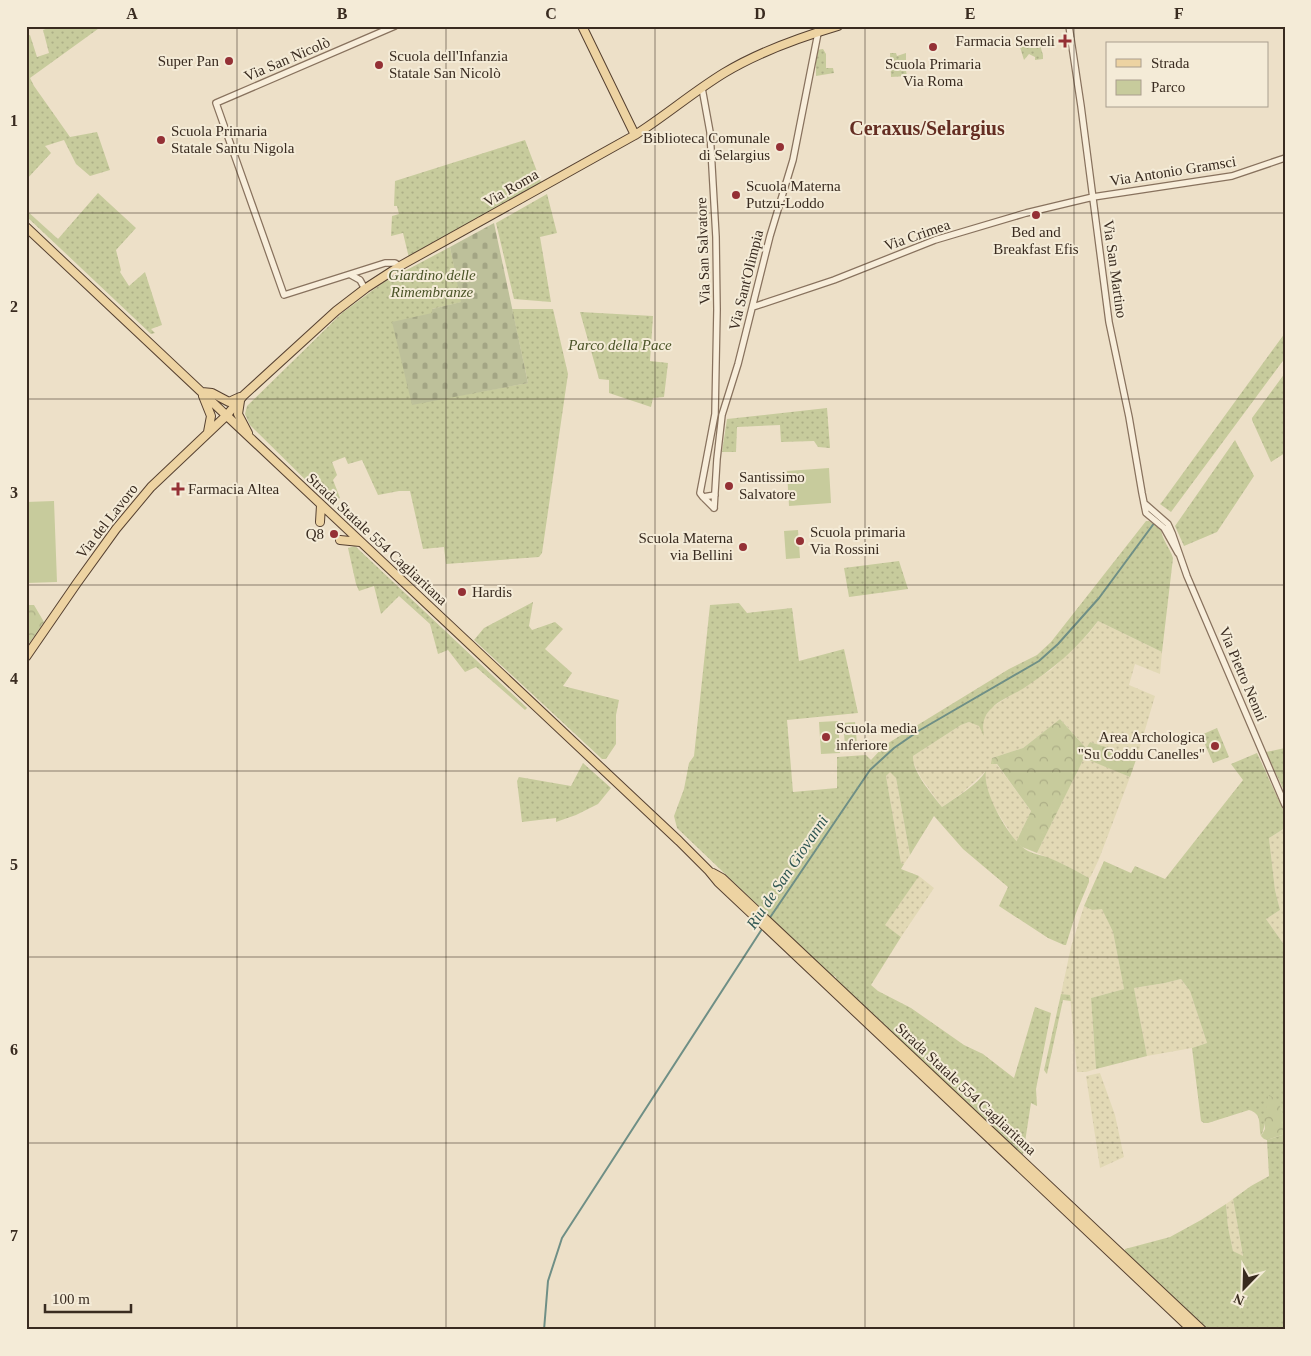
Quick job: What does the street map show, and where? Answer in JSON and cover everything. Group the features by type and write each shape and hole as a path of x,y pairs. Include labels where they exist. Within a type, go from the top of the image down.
{"main road":[{"path":"582,26 635,135"},
{"name":"Via Roma","path":"226,416 244,395 336,311 398,265 635,135 702,88 756,56 838,26"},
{"name":"Strada Statale 554 Cagliaritana","path":"26,227 709,870 718,882 757,920 780,936 1202,1330"},
{"path":"208,432 211,416 202,392 212,393 229,402 244,395"},
{"path":"244,395 238,406 238,414 253,442"},
{"name":"Via del Lavoro","path":"26,657 118,527 151,487 226,416"},
{"path":"208,432 223,425 234,428 253,442"},
{"path":"320,522 321,505"},
{"path":"340,540 360,542"},
{"name":"Strada Statale 554 Cagliaritana","path":"709,870 722,878 780,936 1192,1330"}],"street":[{"name":"Via San Nicolò","path":"351,275 284,295 216,103 395,26"},
{"name":"Via San Martino","path":"1069,26 1110,322 1144,503"},
{"name":"Via Sant'Olimpia","path":"715,495 722,414 738,364 770,236 793,160 818,33"},
{"name":"Via San Salvatore","path":"702,88 710,132 716,237 717,310 714,414 700,492 702,497"},
{"name":"Via Antonio Gramsci","path":"1092,196 1232,176 1285,158"},
{"name":"Via Crimea","path":"752,307 832,281 935,240 1092,196"},
{"path":"351,275 385,263 398,265"},
{"path":"351,275 360,280 365,289"},
{"path":"715,495 714,508 702,497 715,495"},
{"name":"Via Pietro Nenni","path":"1144,503 1149,513 1172,533 1178,553 1285,805"}],"shaded area":[{"path":"1098,621 1162,652 1160,674 1135,664 1129,685 1155,696 1137,757 1090,742 1086,748 1060,719 1023,748 992,758 1031,811 1016,842 991,802 985,772 962,793 942,807 921,778 913,762 913,756 961,725 969,722 980,726 983,733 982,725 984,718 992,707 1051,670 1090,632"},
{"path":"1084,757 1130,777 1099,859 1089,878 1037,853"},
{"path":"890,771 896,778 910,855 904,864 901,863 886,776"},
{"path":"1285,828 1285,946 1266,919 1280,910 1275,890 1269,838"},
{"path":"919,876 934,888 901,937 884,925"},
{"path":"1084,906 1092,910 1102,908 1113,932 1124,989 1091,998 1096,1069 1077,1072 1070,996 1061,994 1071,947"},
{"path":"1181,979 1190,991 1207,1043 1192,1048 1147,1056 1134,988"},
{"path":"1100,1073 1115,1115 1124,1157 1100,1168 1086,1076"},
{"path":"1233,1199 1243,1257 1233,1251 1228,1227 1226,1204"}],"green space":[{"path":"53,26 102,26 30,78 70,137 97,132 110,170 90,176 76,164 64,140 45,146 51,153 26,180 26,36 30,35 37,57 49,53 43,30"},
{"path":"1038,39 1043,59 1035,60 1035,57 1029,54 1024,60 1019,44"},
{"path":"823,49 826,54 826,68 833,68 834,73 816,76 816,50"},
{"path":"890,53 896,53 897,56 906,53 906,60 904,60 907,76 891,77"},
{"path":"525,140 541,182 409,258 403,233 391,236 392,216 399,214 397,206 394,206 395,181"},
{"path":"98,193 136,228 116,250 120,272 129,286 145,272 162,325 151,329 155,333 151,334 26,216 26,210 58,239"},
{"path":"547,194 557,233 540,237 551,302 514,299 496,223"},
{"path":"494,223 528,383 412,405 392,322 432,313 432,309 461,302 450,247"},
{"name":"Giardino delle Rimembranze","path":"450,247 462,302 432,309 433,313 412,404 528,383 512,309 553,309 568,374 542,553 539,557 446,564 444,547 423,549 410,491 378,495 362,460 348,464 345,457 332,462 337,475 333,480 340,498 330,504 250,425 245,414 247,406 342,313 384,282"},
{"name":"Parco della Pace","path":"580,312 653,316 650,361 668,363 664,397 653,398 651,407 609,393 609,380 599,379"},
{"path":"1285,333 1285,358 1171,512 1160,504"},
{"path":"1285,373 1285,453 1271,462 1252,418"},
{"path":"827,408 830,448 818,447 814,441 781,442 780,425 737,427 736,452 722,452 727,419"},
{"path":"1235,440 1254,476 1217,532 1184,546 1175,526"},
{"path":"829,468 831,503 789,506 787,471"},
{"path":"54,501 57,582 26,583 26,502"},
{"path":"1146,521 1161,529 1173,558 1162,652 1098,621 1082,641 1055,666 992,708 984,721 984,736 979,726 969,722 961,725 913,756 919,776 942,807 972,786 986,771 988,790 998,814 1013,837 1028,851 1053,859 1089,878 1066,945 1048,938 999,906 1008,887 963,849 934,816 910,855 896,778 890,772 886,776 901,863 904,864 901,869 919,876 885,925 901,937 871,985 878,991 911,1008 964,1045 983,1054 1014,1078 1035,1007 1051,1013 1036,1089 1037,1106 1031,1103 1023,1155 836,981 836,977 831,975 677,828 674,816 684,789 689,763 694,756 710,605 739,603 747,613 792,608 799,661 844,649 858,713 787,720 793,792 837,788 837,757 866,755 871,760 885,745 1009,669 1037,655 1051,642"},
{"path":"798,530 800,558 786,559 784,531"},
{"path":"355,546 527,708 525,710 476,667 465,672 448,650 438,654 430,624 399,596 381,614 374,586 359,591 356,584 348,548"},
{"path":"899,561 908,589 849,597 844,568"},
{"path":"533,602 529,626 532,630 555,622 563,629 545,649 572,673 563,686 619,700 616,715 616,744 606,759 602,759 474,640 484,628"},
{"path":"26,605 34,605 44,622 26,648"},
{"path":"1060,719 1086,748 1090,742 1137,757 1130,777 1084,758 1037,853 1022,847 1016,842 1031,811 997,764 991,764 992,758 1023,748"},
{"path":"838,721 840,753 821,754 819,722"},
{"path":"855,722 857,744 845,745 843,723"},
{"name":"Area Archologica \"Su Coddu Canelles\"","path":"1217,728 1229,757 1213,763 1201,735"},
{"path":"1285,748 1285,793 1266,752"},
{"path":"1257,753 1285,814 1285,828 1269,838 1275,890 1280,910 1266,919 1285,946 1285,1127 1281,1108 1269,1096 1261,1136 1258,1117 1249,1110 1208,1123 1201,1121 1192,1048 1207,1043 1190,991 1181,979 1134,988 1147,1056 1096,1069 1091,998 1124,989 1113,932 1102,909 1092,910 1084,906 1104,861 1131,873 1135,866 1165,879 1243,780 1231,764"},
{"path":"583,763 611,788 598,804 556,822 556,818 522,822 517,781 519,777 571,786"},
{"path":"1061,994 1070,995 1071,1001 1063,1000 1047,1074 1044,1070"},
{"path":"1269,1095 1274,1098 1280,1107 1284,1117 1285,1134 1267,1140 1261,1136 1265,1129 1264,1117"},
{"path":"1285,1134 1285,1330 1207,1330 1125,1252 1125,1249 1170,1237 1226,1204 1233,1251 1243,1256 1233,1199 1269,1176 1267,1140"}],"waterway":[{"name":"Riu de San Giovanni","path":"769,919 870,770 894,748 920,730 1039,661 1058,644 1099,598 1155,522"},
{"name":"Riu de San Giovanni","path":"544,1330 548,1281 562,1238 762,929"}],"place":[{"name":"Farmacia Serreli","path":"1065,41"},
{"name":"Scuola Primaria Via Roma","path":"933,47"},
{"name":"Super Pan","path":"229,61"},
{"name":"Scuola dell'Infanzia Statale San Nicolò","path":"379,65"},
{"name":"Scuola Primaria Statale Santu Nigola","path":"161,140"},
{"name":"Biblioteca Comunale di Selargius","path":"780,147"},
{"name":"Scuola Materna Putzu-Loddo","path":"736,195"},
{"name":"Bed and Breakfast Efis","path":"1036,215"},
{"name":"Santissimo Salvatore","path":"729,486"},
{"name":"Farmacia Altea","path":"178,489"},
{"name":"Q8","path":"334,534"},
{"name":"Scuola primaria Via Rossini","path":"800,541"},
{"name":"Scuola Materna via Bellini","path":"743,547"},
{"name":"Hardis","path":"462,592"},
{"name":"Scuola media inferiore","path":"826,737"},
{"name":"Area Archologica \"Su Coddu Canelles\"","path":"1215,746"}],"district":[{"name":"Ceraxus/Selargius","path":"927,128"}]}
